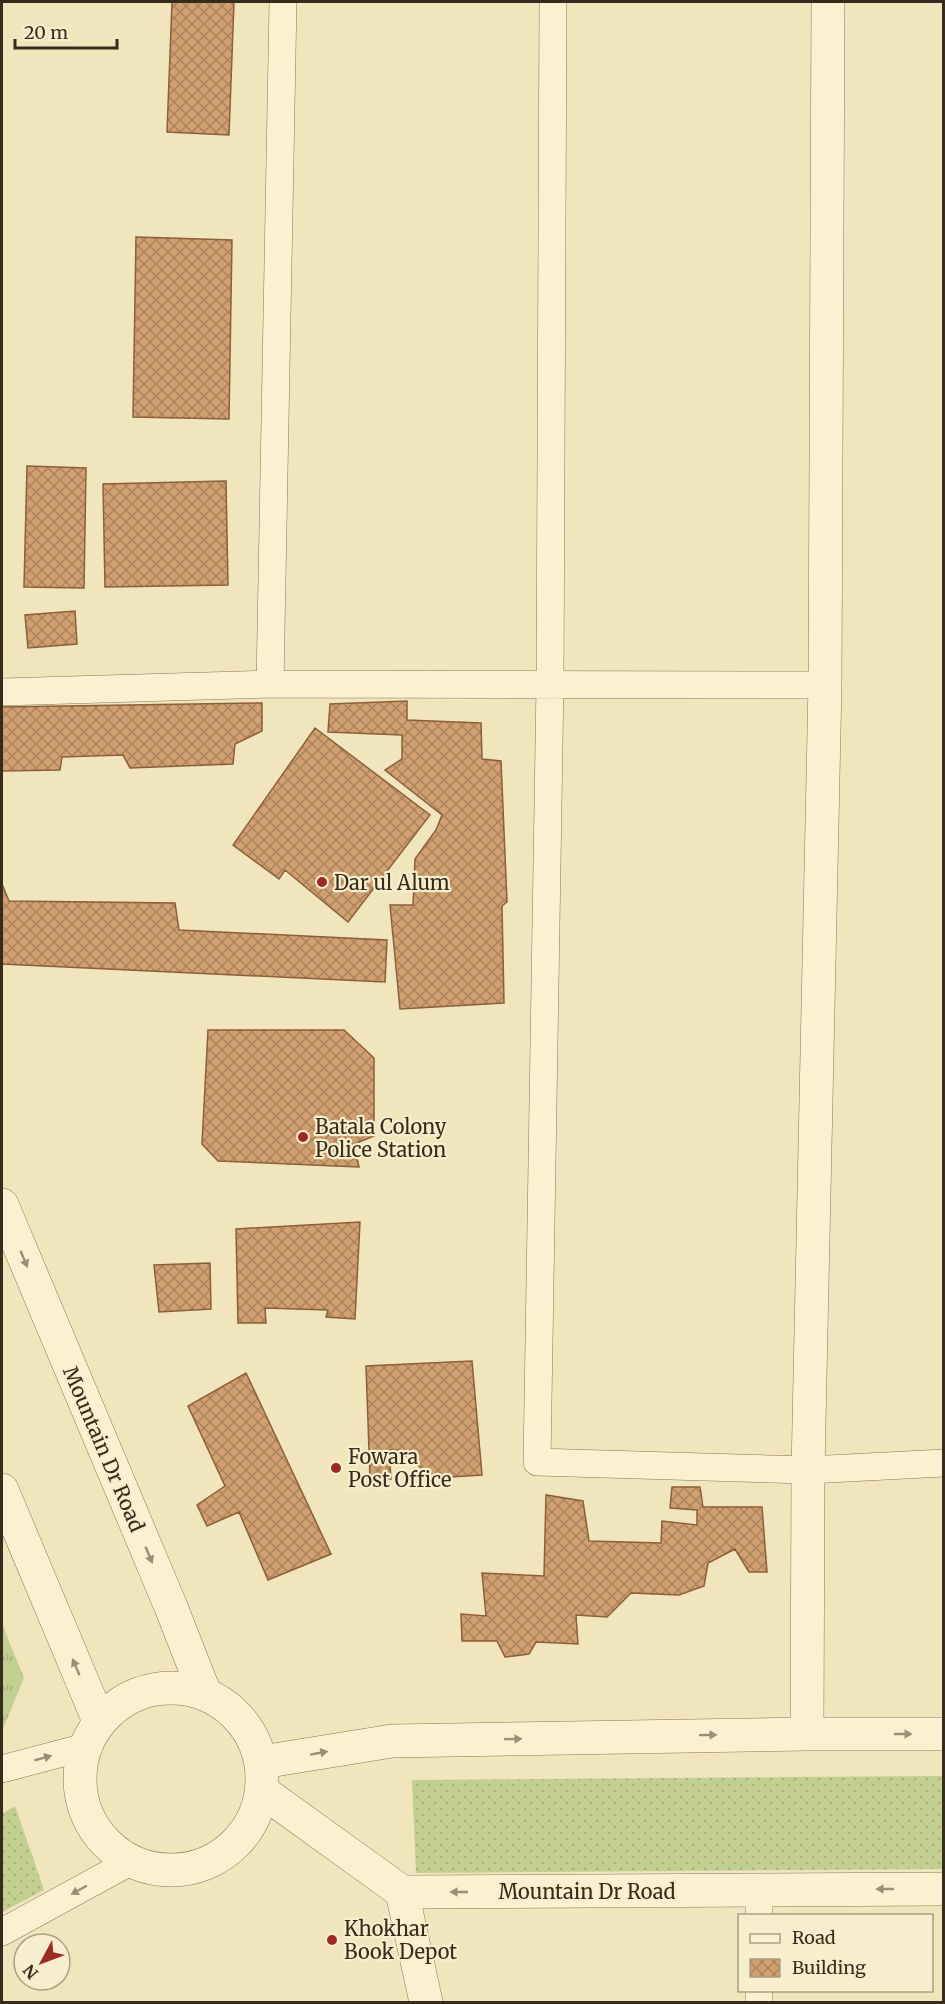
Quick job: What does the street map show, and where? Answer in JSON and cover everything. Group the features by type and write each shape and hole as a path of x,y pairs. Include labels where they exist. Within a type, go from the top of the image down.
{"street":[{"path":"270,684 283,2"},
{"path":"553,2 550,685 537,1462 808,1470 944,1463"},
{"path":"807,1734 808,1470 825,685 828,2"},
{"path":"2,692 270,684 825,685"},
{"name":"Mountain Dr Road","path":"2,1205 171,1607 205,1694"},
{"path":"2,1490 92,1734"},
{"path":"176,1687 205,1694 231,1710 250,1734 262,1777 254,1820 238,1844 215,1861 187,1870 158,1870 130,1862 108,1846 91,1825 81,1800 79,1773 92,1734 121,1702 147,1690 176,1687"},
{"path":"2,1769 92,1734"},
{"path":"262,1777 392,1741 944,1734"},
{"path":"262,1777 402,1892 426,2002"},
{"path":"2,1932 130,1862"},
{"name":"Mountain Dr Road","path":"402,1892 759,1902 944,1889"}],"green space":[{"path":"2,1624 24,1678 2,1731"},
{"path":"943,1776 943,1869 416,1873 412,1780"},
{"path":"15,1806 44,1890 2,1912 2,1814"}],"building":[{"path":"172,2 234,2 229,135 167,132"},
{"path":"136,237 232,240 229,419 133,417"},
{"path":"27,466 86,468 84,588 24,587"},
{"path":"226,481 228,585 105,587 103,484"},
{"path":"75,611 77,644 28,648 25,615"},
{"path":"407,701 407,720 481,723 482,759 501,761 507,902 502,906 504,1003 400,1009 390,905 413,905 415,859 436,830 442,815 385,770 402,759 402,735 328,732 330,704"},
{"path":"262,703 262,731 235,744 233,764 130,768 123,755 62,757 60,770 2,771 2,707"},
{"path":"315,728 430,815 348,922 285,870 279,879 233,845"},
{"path":"2,884 9,901 175,903 179,930 387,940 385,982 2,964"},
{"path":"208,1030 344,1030 374,1058 374,1136 354,1144 359,1167 218,1161 202,1144"},
{"path":"360,1222 355,1319 326,1317 328,1310 265,1308 266,1323 238,1323 236,1229"},
{"path":"210,1263 211,1309 159,1312 154,1265"},
{"path":"472,1361 482,1475 434,1478 398,1450 389,1450 391,1479 370,1478 366,1366"},
{"path":"246,1373 331,1554 268,1580 239,1512 207,1526 197,1505 225,1486 188,1406"},
{"path":"672,1487 700,1487 703,1507 762,1507 767,1572 749,1572 735,1549 708,1563 704,1586 679,1595 631,1593 607,1617 576,1615 578,1644 536,1642 529,1654 505,1657 497,1641 462,1641 461,1614 486,1616 482,1573 544,1576 546,1495 583,1501 589,1541 661,1543 662,1521 697,1525 697,1510 670,1508"}],"place":[{"name":"Dar ul Alum","path":"322,882"},
{"name":"Batala Colony Police Station","path":"303,1137"},
{"name":"Fowara Post Office","path":"336,1468"},
{"name":"Khokhar Book Depot","path":"332,1940"}]}
